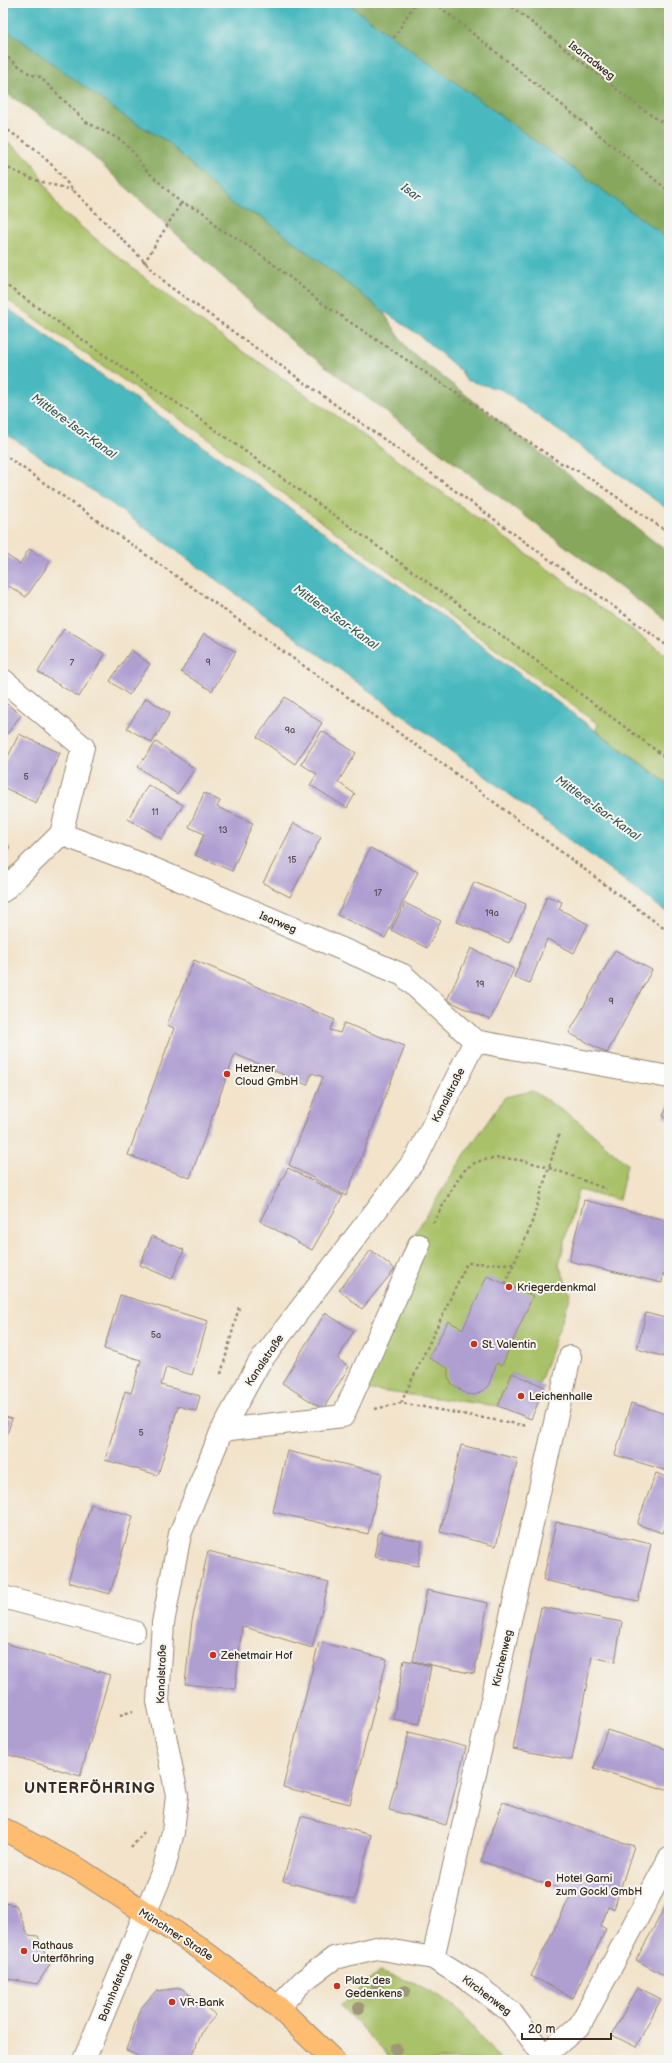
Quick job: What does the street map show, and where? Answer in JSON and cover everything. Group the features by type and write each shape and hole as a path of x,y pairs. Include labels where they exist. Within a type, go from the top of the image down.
{"main road":[{"name":"Münchner Straße","path":"3,1829 80,1870 198,1947 278,2007 333,2060"}],"street":[{"path":"3,680 83,747 61,834 3,892"},
{"name":"Isarweg","path":"61,834 154,869 403,975 475,1041"},
{"path":"475,1041 669,1077"},
{"name":"Kanalstraße","path":"145,1913 166,1860 173,1832 177,1795 158,1701 163,1623 180,1534 222,1430 259,1364 417,1157 475,1041"},
{"path":"222,1430 343,1416 419,1245"},
{"name":"Kirchenweg","path":"433,1958 570,1357"},
{"path":"3,1597 134,1632"},
{"path":"545,2058 580,2025 669,1859"},
{"name":"Bahnhofstraße","path":"84,2060 145,1913"},
{"name":"Kirchenweg","path":"278,2007 303,1981 334,1958 376,1948 433,1958 472,1982 511,2012 545,2058"}],"path":[{"path":"394,38 415,3"},
{"path":"435,3 669,191"},
{"name":"Isarradweg","path":"508,3 638,106 669,127"},
{"path":"3,54 30,74 40,77 86,122 121,140 134,153 144,168 182,203 200,210 217,228 236,237 272,263 323,304 559,462 582,474 669,533"},
{"path":"3,127 34,148 54,167 73,190 144,263 169,286 407,455 669,647"},
{"path":"3,166 35,180 73,190"},
{"path":"144,263 182,203"},
{"path":"3,283 104,355 196,416 519,648 669,760"},
{"path":"3,454 440,762 669,932"},
{"path":"505,1284 530,1228 560,1132"},
{"path":"419,1245 466,1169 482,1159 513,1158 606,1189"},
{"path":"401,1403 467,1263 514,1264"},
{"path":"343,1416 401,1403 554,1430"},
{"path":"120,1715 130,1712"}],"green space":[{"path":"347,3 669,3 669,239"},
{"path":"3,27 127,118 168,142 233,205 263,218 382,310 408,350 669,553 669,624 293,342 74,139 3,91"},
{"path":"3,138 31,160 60,210 127,264 211,329 334,414 669,657 669,784 596,730 598,724 196,430 3,297"},
{"path":"533,1091 579,1122 627,1164 619,1200 578,1190 559,1265 571,1295 539,1385 512,1373 498,1406 363,1389 410,1241 467,1151 505,1097"},
{"path":"379,1972 415,1983 453,2004 500,2060 392,2060 341,2006"}],"water":[{"name":"Isar","path":"3,3 347,3 669,239 669,510 502,390 466,380 461,371 419,335 382,310 263,218 233,205 168,142 127,118 3,27"},
{"name":"Mittlere-Isar-Kanal","path":"3,305 424,603 669,785 669,914 445,746 105,499 3,432"}],"building":[{"path":"29,549 50,562 26,597 9,586 3,596 3,553 20,564"},
{"path":"64,629 105,654 79,697 38,672"},
{"path":"204,633 236,652 212,691 181,672"},
{"path":"131,650 150,664 129,695 110,681"},
{"path":"285,697 322,723 295,764 257,737"},
{"path":"146,698 170,713 152,743 127,728"},
{"path":"3,701 21,715 7,734 3,731"},
{"path":"322,731 356,753 338,782 355,794 347,808 310,785 317,774 301,764"},
{"path":"19,734 60,753 36,803 3,787 3,767"},
{"path":"156,742 195,769 177,794 138,767"},
{"path":"148,785 183,805 162,839 128,819"},
{"path":"204,793 220,801 217,807 253,823 232,871 195,855 204,834 189,827"},
{"path":"294,823 321,837 290,897 263,883"},
{"path":"3,843 10,847 3,858"},
{"path":"370,848 418,872 385,938 337,915"},
{"path":"474,882 526,904 509,943 457,922"},
{"path":"547,896 562,902 559,909 588,924 574,953 547,939 530,983 514,977"},
{"path":"405,903 441,921 427,948 391,930"},
{"path":"471,948 514,969 490,1020 447,1000"},
{"path":"615,950 652,970 607,1053 569,1033"},
{"path":"194,960 335,1020 330,1030 340,1033 344,1023 405,1046 346,1196 289,1165 323,1077 312,1073 307,1085 235,1054 190,1178 128,1155 174,1028 167,1025"},
{"path":"669,1103 669,1120 663,1116"},
{"path":"288,1168 343,1196 312,1250 260,1221"},
{"path":"584,1200 669,1221 669,1275 663,1274 662,1283 569,1261"},
{"path":"152,1236 184,1250 172,1279 140,1265"},
{"path":"371,1250 395,1269 362,1309 339,1290"},
{"name":"St. Valentin","path":"487,1276 533,1296 502,1365 497,1363 488,1386 475,1395 466,1394 452,1384 448,1378 448,1368 429,1358 448,1321 463,1329"},
{"path":"120,1295 208,1321 192,1375 166,1367 161,1385 200,1396 196,1411 178,1406 158,1475 105,1460 125,1391 131,1393 141,1360 104,1349"},
{"path":"325,1313 354,1331 338,1359 349,1367 323,1409 282,1383"},
{"path":"646,1313 669,1319 669,1358 637,1349"},
{"name":"Leichenhalle","path":"512,1373 545,1387 531,1419 498,1406"},
{"path":"631,1403 669,1415 669,1466 667,1471 615,1455"},
{"path":"3,1416 12,1419 3,1447"},
{"path":"461,1445 518,1459 496,1546 440,1532"},
{"path":"287,1451 382,1473 368,1534 273,1512"},
{"path":"656,1473 669,1478 669,1513 662,1533 637,1524"},
{"path":"91,1504 133,1516 110,1594 68,1582"},
{"path":"556,1522 651,1544 638,1601 543,1580"},
{"path":"379,1532 422,1541 418,1566 374,1557"},
{"path":"208,1551 329,1582 312,1648 242,1626 235,1689 185,1684 192,1621"},
{"path":"427,1590 488,1603 474,1674 413,1661"},
{"path":"541,1607 622,1622 615,1662 592,1657 572,1760 513,1749"},
{"path":"319,1642 387,1659 350,1804 283,1787"},
{"path":"5,1643 110,1675 80,1776 3,1753 3,1652"},
{"path":"404,1660 431,1666 420,1724 393,1719"},
{"path":"607,1730 669,1750 669,1790 660,1787 660,1789 594,1768"},
{"path":"409,1732 466,1747 446,1825 389,1810"},
{"path":"503,1802 634,1846 614,1909 608,1907 601,1926 606,1929 573,1998 531,1976 572,1893 481,1861"},
{"path":"301,1816 371,1835 354,1900 283,1881"},
{"path":"669,1900 669,1978 636,1960"},
{"name":"Rathaus Unterföhring","path":"3,1903 16,1905 28,1935 38,1936 50,1965 37,1984 3,1978"},
{"path":"637,1987 661,1999 636,2047 612,2035"},
{"path":"181,1988 216,2015 203,2030 190,2060 139,2060 140,2057 126,2050 140,2009 156,1991"}],"place":[{"name":"Hetzner Cloud GmbH","path":"227,1074"},
{"name":"Kriegerdenkmal","path":"509,1287"},
{"name":"St. Valentin","path":"474,1344"},
{"name":"Leichenhalle","path":"521,1396"},
{"name":"Zehetmair Hof","path":"213,1655"},
{"name":"Hotel Garni zum Gockl GmbH","path":"548,1884"},
{"name":"Rathaus Unterföhring","path":"24,1951"},
{"name":"Platz des Gedenkens","path":"337,1986"},
{"name":"VR-Bank","path":"172,2002"}],"district":[{"name":"UNTERFÖHRING","path":"90,1788"}]}
